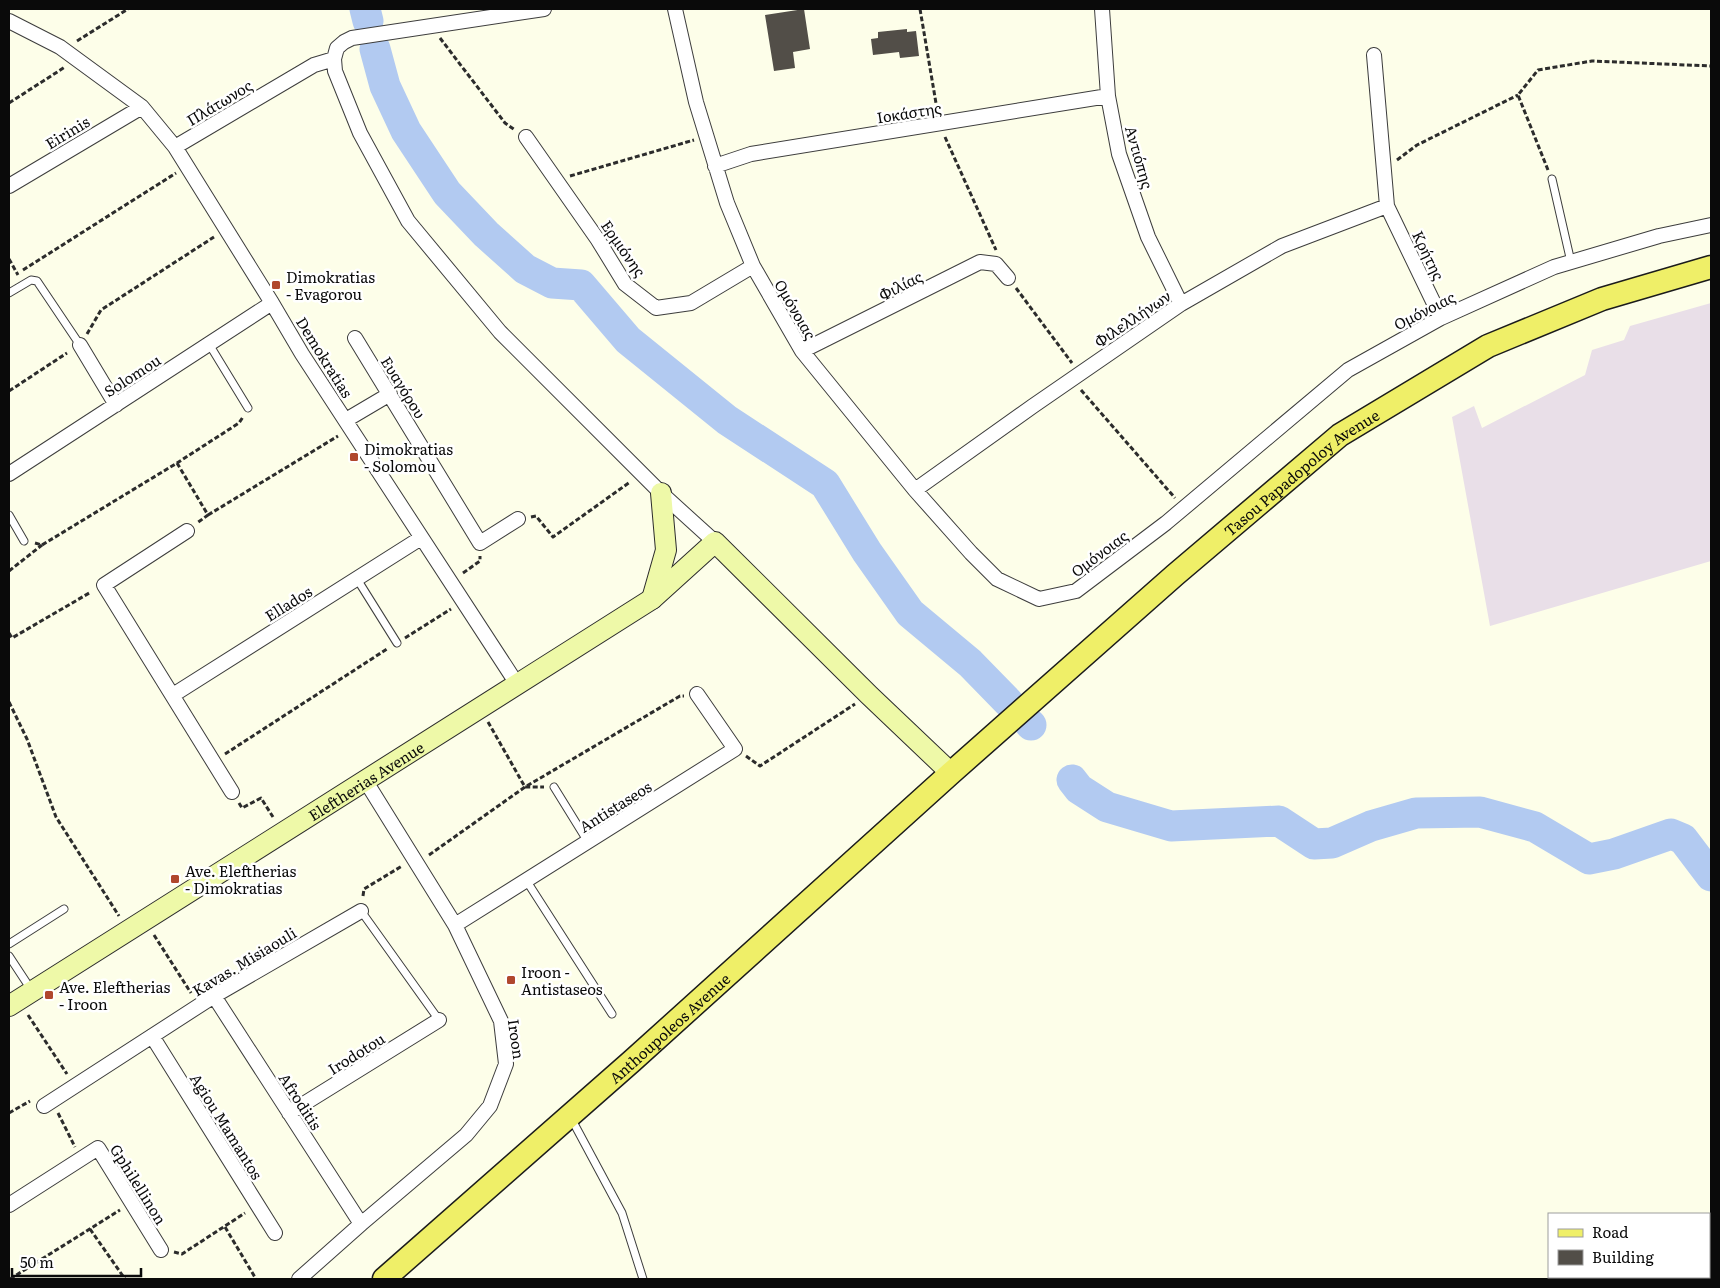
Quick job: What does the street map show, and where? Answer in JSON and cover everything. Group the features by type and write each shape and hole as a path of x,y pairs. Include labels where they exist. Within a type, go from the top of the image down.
{"main road":[{"name":"Tasou Papadopoloy Avenue","path":"951,773 1175,575 1340,435 1488,346 1602,299 1711,267"},
{"path":"652,599 666,550 661,493"},
{"path":"715,542 951,773"},
{"name":"Eleftherias Avenue","path":"20,999 652,599 715,542"},
{"name":"Anthoupoleos Avenue","path":"384,1279 951,773"}],"street":[{"name":"Πλάτωνος","path":"176,147 335,54 344,42 352,38 544,9"},
{"name":"Ομόνοιας","path":"675,9 696,102 727,203 753,266 802,352 915,490 971,553 997,579 1039,599 1076,590 1184,508 1348,370 1441,318 1554,267 1659,236 1711,225"},
{"name":"Αντιόπης","path":"1102,9 1108,96 1119,154 1148,237 1181,304"},
{"name":"Demokratias","path":"9,21 64,50 142,107 176,147 302,354 450,583 518,684"},
{"path":"335,54 335,71 360,133 408,221 500,332 661,493 715,542"},
{"path":"1374,55 1387,206"},
{"name":"Ιοκάστης","path":"716,166 751,154 1108,96"},
{"name":"Eirinis","path":"9,186 142,107"},
{"name":"Ερμιόνης","path":"526,137 598,240 625,284 656,308 691,303 753,266"},
{"name":"Φιλελλήνων","path":"915,490 1181,304 1282,246 1387,206"},
{"name":"Κρήτης","path":"1387,206 1441,318"},
{"name":"Φιλίας","path":"802,352 980,262 996,264 1008,278"},
{"name":"Solomou","path":"9,474 272,303"},
{"name":"Ευαγόρου","path":"355,338 480,542"},
{"path":"80,345 116,404"},
{"path":"349,424 390,394"},
{"path":"480,542 518,519"},
{"path":"187,531 104,585 232,792"},
{"name":"Ellados","path":"173,695 422,538"},
{"path":"697,694 735,748"},
{"name":"Antistaseos","path":"455,925 735,748"},
{"name":"Iroon","path":"299,1279 466,1135 490,1106 506,1064 501,1021 455,925 365,780"},
{"name":"Kavas. Misiaouli","path":"48,1104 214,996 361,911"},
{"name":"Afroditis","path":"214,996 361,1224"},
{"name":"Irodotou","path":"289,1113 439,1020"},
{"name":"Agiou Mamantos","path":"152,1036 274,1233"},
{"name":"Gphilellinon","path":"9,1205 98,1148 161,1250"}],"lane":[{"path":"1552,179 1571,262"},
{"path":"9,293 31,280 37,281 80,345"},
{"path":"209,344 248,408"},
{"path":"9,515 24,541"},
{"path":"357,579 397,643"},
{"path":"554,787 588,842"},
{"path":"526,880 612,1014"},
{"path":"9,944 64,909"},
{"path":"361,911 439,1020"},
{"path":"9,956 20,999"},
{"path":"569,1115 622,1213 643,1279"}],"path":[{"path":"64,50 128,9"},
{"path":"920,9 939,123 996,251"},
{"path":"431,26 505,123 526,137"},
{"path":"9,104 77,59"},
{"path":"1384,170 1417,145 1518,96 1538,70 1592,61 1711,66"},
{"path":"1518,96 1552,179"},
{"path":"556,180 706,136"},
{"path":"17,273 187,166"},
{"path":"9,391 80,345 101,310 226,229"},
{"path":"9,259 23,285"},
{"path":"1008,278 1076,376 1184,508"},
{"path":"9,570 42,544 177,463 239,423 248,408"},
{"path":"187,531 208,515 349,424"},
{"path":"177,463 208,515"},
{"path":"518,519 536,516 554,537 642,474"},
{"path":"24,541 42,544"},
{"path":"450,583 480,562 480,542"},
{"path":"9,633 12,638 104,585"},
{"path":"214,761 463,601"},
{"path":"361,911 364,889 414,861 525,787 680,696 697,694"},
{"path":"735,748 760,766 869,694"},
{"path":"9,702 27,739 56,817 199,1006"},
{"path":"480,708 525,787"},
{"path":"525,787 554,787"},
{"path":"232,792 242,808 261,798 282,833"},
{"path":"20,999 75,1086"},
{"path":"9,1113 36,1097 48,1104 81,1159"},
{"path":"10,1279 131,1203"},
{"path":"161,1250 182,1254 257,1205"},
{"path":"225,1227 256,1279"},
{"path":"90,1229 125,1279"}],"shaded area":[{"path":"1711,303 1711,561 1490,626 1452,417 1474,406 1482,428 1585,375 1592,350 1624,340 1630,326"}],"building":[{"path":"804,9 810,49 793,52 795,68 774,71 765,15"},
{"path":"907,29 907,32 916,31 919,56 900,58 899,52 873,55 871,39 878,38 878,32"}],"waterway":[{"path":"365,9 368,21"},
{"path":"375,49 385,86 406,131 447,193 486,234 525,269 552,283 581,285 628,340 727,420 825,484 867,552 910,613 970,663 1008,702"},
{"path":"1072,780 1079,789 1107,807 1171,826 1279,821 1314,844 1332,843 1371,826 1416,813 1480,812 1535,827 1589,859 1614,854 1671,834 1683,839 1711,876"}],"place":[{"name":"Dimokratias - Evagorou","path":"276,285"},
{"name":"Dimokratias - Solomou","path":"354,457"},
{"name":"Ave. Eleftherias - Dimokratias","path":"175,879"},
{"name":"Iroon - Antistaseos","path":"511,980"},
{"name":"Ave. Eleftherias - Iroon","path":"49,995"}]}
